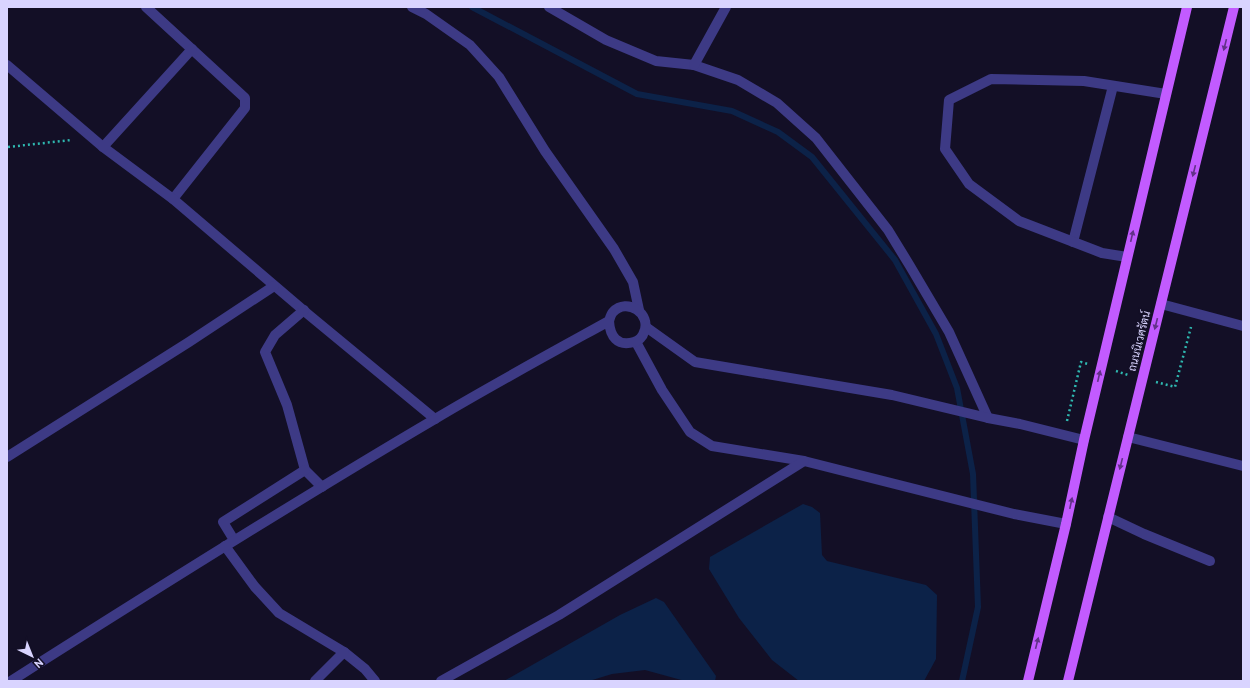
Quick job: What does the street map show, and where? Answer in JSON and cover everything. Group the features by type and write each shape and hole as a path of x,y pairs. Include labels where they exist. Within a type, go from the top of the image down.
{"main road":[{"path":"1028,681 1187,7"},
{"name":"ถนนนิเวศรัตน์","path":"1068,681 1234,7"}],"street":[{"path":"146,7 244,98 245,108 173,199"},
{"path":"412,7 426,14 470,45 499,77 545,150 614,249 633,282 639,310 645,318 646,327 643,336 636,342 625,344 615,340 609,331 609,321 613,312 621,307 630,306 639,310"},
{"path":"549,7 606,40 656,61 694,65 738,80 777,103 816,138 888,230 949,332 988,418"},
{"path":"694,65 726,7"},
{"path":"103,147 192,49"},
{"path":"7,65 103,147 173,199 274,286 435,419"},
{"path":"1127,257 1102,253 1019,221 969,184 945,148 949,100 991,79 1084,81 1166,94"},
{"path":"1073,242 1113,86"},
{"path":"7,457 189,342 274,286"},
{"path":"1161,304 1243,326"},
{"path":"304,310 275,335 265,352 287,405 305,470 322,487"},
{"path":"11,681 234,540 322,487 435,419 609,321"},
{"path":"646,327 695,362 892,395 1084,440"},
{"path":"636,342 662,390 690,432 712,446 804,461 1014,514 1066,524"},
{"path":"1128,437 1243,466"},
{"path":"441,681 559,615 804,461"},
{"path":"234,540 223,522 305,470"},
{"path":"1108,518 1210,561"},
{"path":"225,546 255,587 278,613 344,652 365,670 375,681"},
{"path":"315,681 344,652"}],"path":[{"path":"8,147 92,138"},
{"path":"1175,387 1194,313"},
{"path":"1064,435 1081,362"}],"water":[{"path":"803,504 812,507 820,513 822,555 827,561 926,585 937,595 936,659 924,681 799,681 772,660 739,618 709,569 710,557"},
{"path":"656,598 664,602 716,676 715,681 685,681 645,670 612,674 589,681 504,681 620,615"}],"waterway":[{"path":"472,7 637,94 732,111 778,132 812,157 895,260 936,334 957,388 973,474 978,607 962,681"}]}
